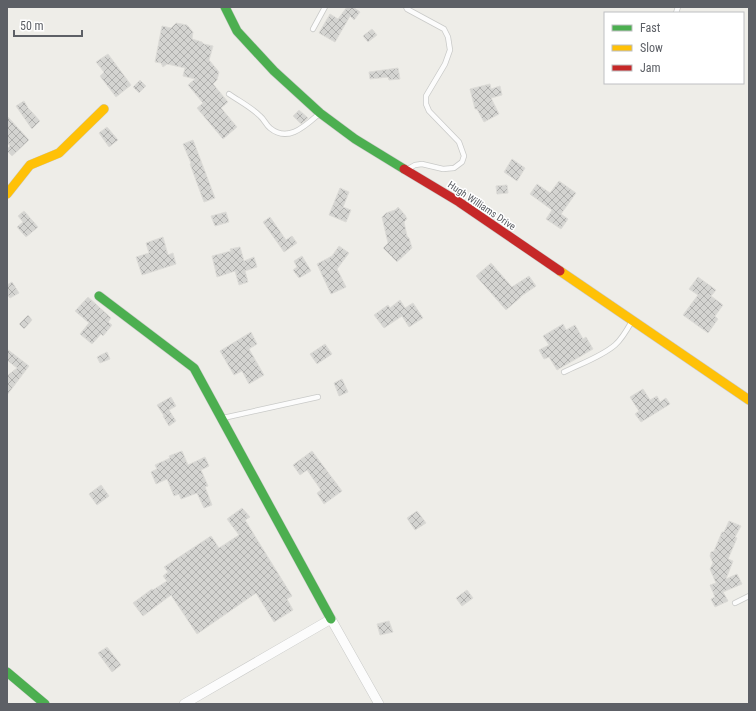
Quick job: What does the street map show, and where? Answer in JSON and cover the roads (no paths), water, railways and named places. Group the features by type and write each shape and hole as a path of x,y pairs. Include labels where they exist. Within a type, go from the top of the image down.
{"street":[{"name":"Hugh Williams Drive","path":"225,7 237,31 274,71 320,113 355,139 459,202 632,322 749,400"},
{"path":"7,194 30,165 59,153 104,108"},
{"path":"99,296 194,368 379,704"},
{"path":"184,704 331,619"},
{"path":"7,672 44,704"}],"lane":[{"path":"312,29 325,7"},
{"path":"406,7 407,9 444,29 448,37 450,50 445,64 426,96 426,104 429,111 458,142 464,156 462,162 454,168 443,169 422,164 415,165 406,170"},
{"path":"229,94 259,115 268,127 274,131 284,134 293,133 302,128 320,113"},
{"path":"564,372 596,357 615,345 624,335 632,322"},
{"path":"222,419 318,397"},
{"path":"735,603 749,596"}]}
